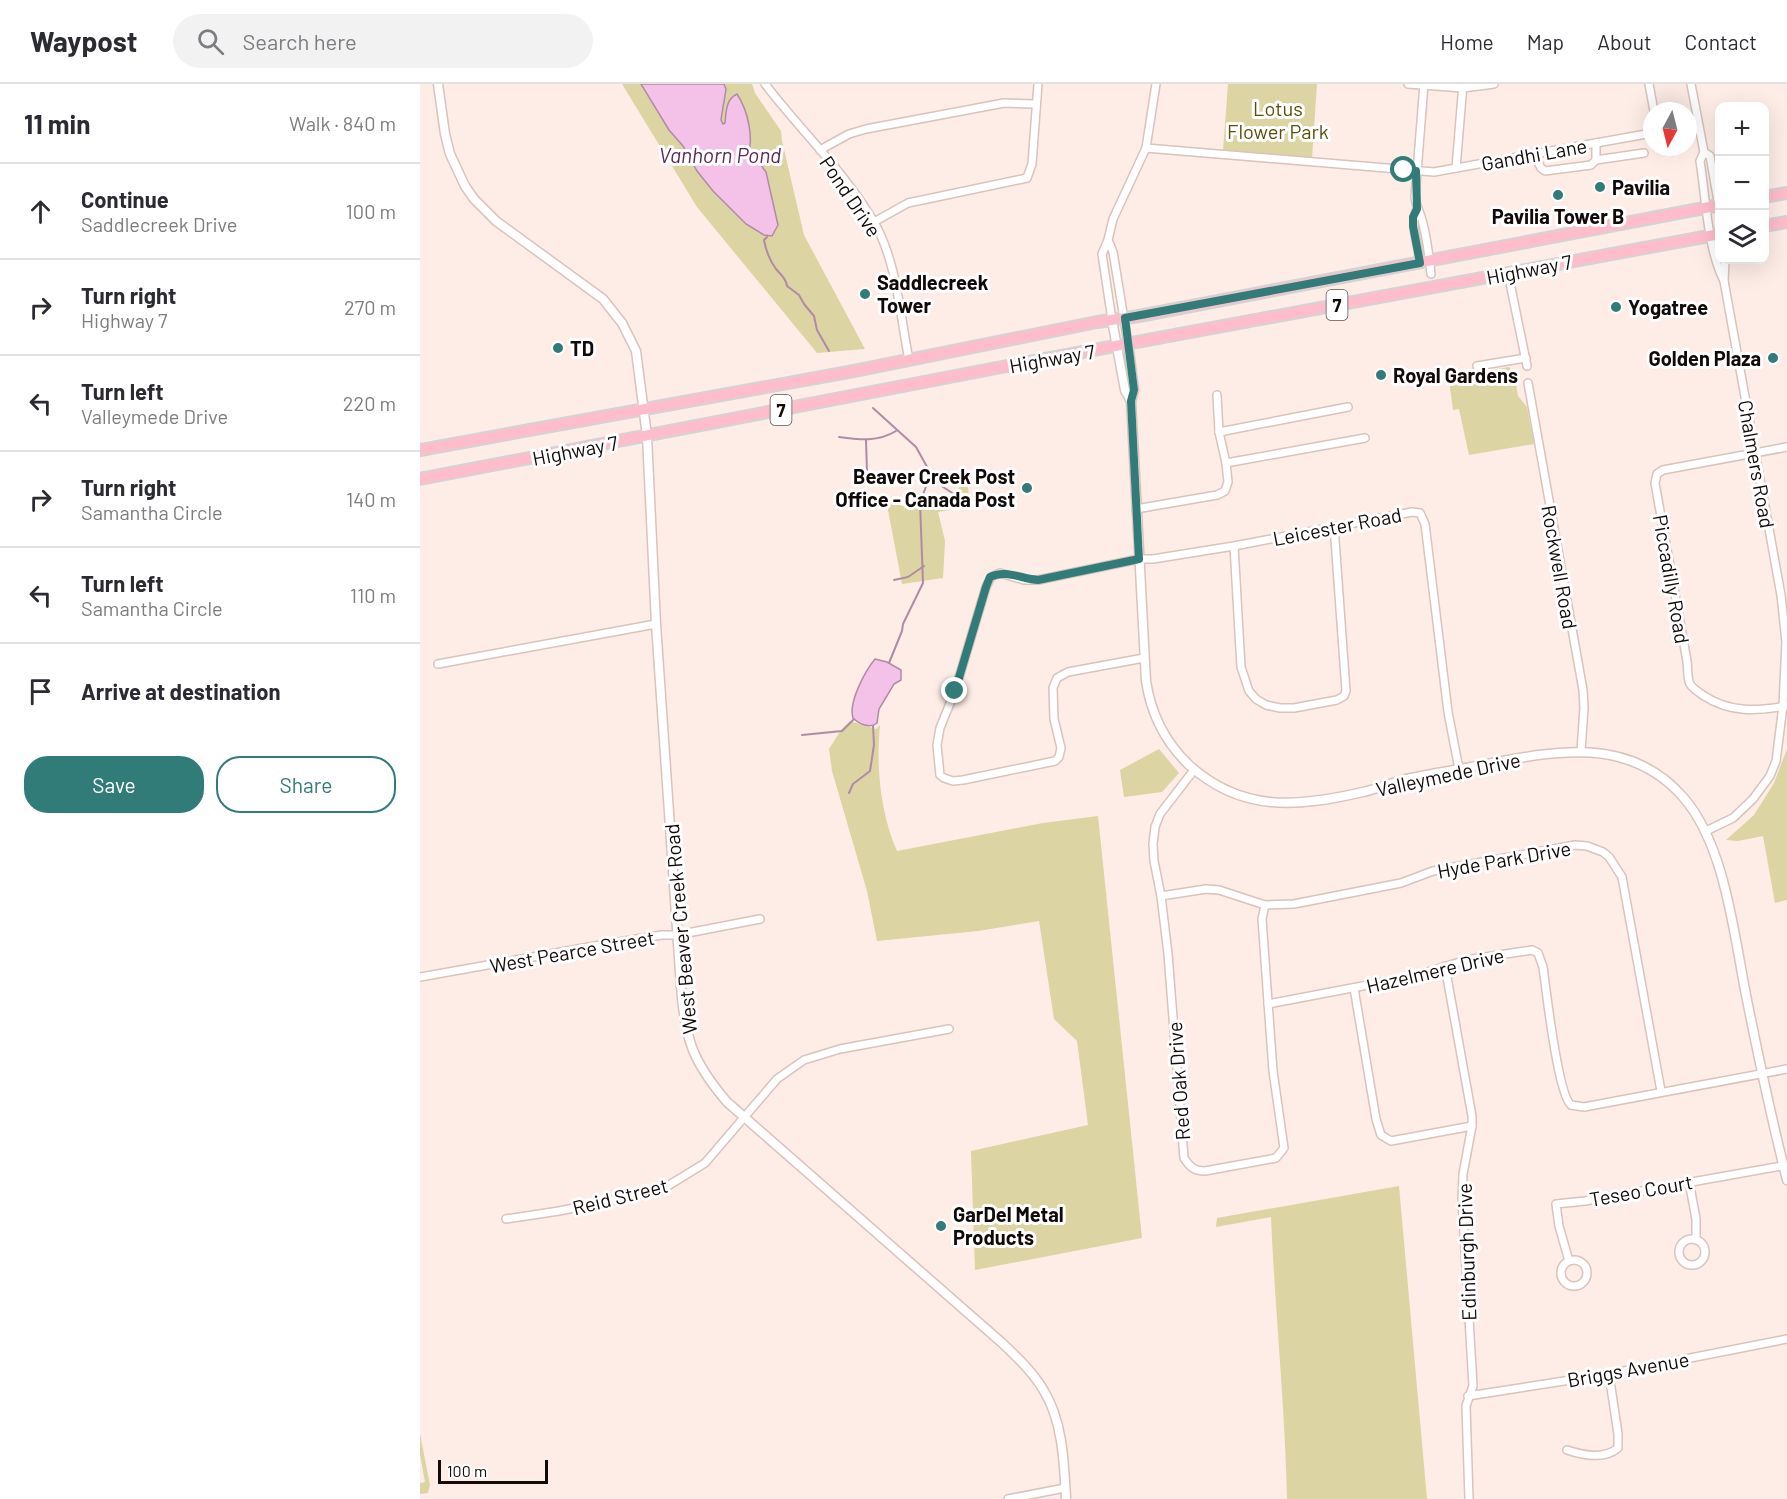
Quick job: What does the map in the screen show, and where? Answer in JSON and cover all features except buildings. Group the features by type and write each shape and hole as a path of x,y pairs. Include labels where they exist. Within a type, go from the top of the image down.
{"main road":[{"path":"1769,197 1787,194"},
{"name":"Highway 7","path":"420,450 645,415 1112,320 1715,207"},
{"path":"1769,225 1787,222"},
{"name":"Highway 7","path":"420,479 1128,343 1715,235"}],"street":[{"name":"West Beaver Creek Road","path":"438,84 450,154 465,186 474,199 496,221 603,299 615,312 636,351 647,436 656,624 683,1014 693,1054 713,1086 744,1116 1028,1368 1045,1392 1059,1428 1066,1499"},
{"name":"Pond Drive","path":"765,84 855,194 874,222 890,260 909,360"},
{"path":"874,222 908,203 1027,178 1032,164 1038,84"},
{"path":"1112,320 1102,254 1114,215 1146,148 1156,84"},
{"path":"1408,84 1463,86 1494,84"},
{"path":"1649,84 1652,102"},
{"path":"1690,84 1704,153 1710,156 1715,184"},
{"path":"1424,85 1416,171 1417,209 1421,215 1425,262 1431,274"},
{"path":"1456,168 1463,86"},
{"path":"820,150 849,134 866,129 1004,103 1035,104"},
{"name":"Gandhi Lane","path":"1146,148 1434,172 1643,135"},
{"path":"1596,143 1596,160"},
{"path":"1534,154 1541,168 1550,171 1591,165 1596,160 1643,153"},
{"name":"Chalmers Road","path":"1704,153 1700,161 1707,207 1715,235"},
{"path":"1108,240 1113,252 1128,343"},
{"name":"Chalmers Road","path":"1717,264 1725,281"},
{"name":"Chalmers Road","path":"1706,831 1733,818 1753,799 1766,782 1776,761 1785,706 1786,628 1725,281 1725,264"},
{"path":"1477,366 1526,362 1508,273"},
{"name":"Valleymede Drive","path":"1112,320 1125,390 1131,401"},
{"name":"Valleymede Drive","path":"1128,343 1134,390 1131,401 1148,697 1152,711 1179,755 1213,785 1252,800 1282,804 1364,792 1399,781 1527,756 1581,751 1613,755 1629,760 1667,782 1681,795 1706,831 1718,863 1787,1180"},
{"name":"Rockwell Road","path":"1528,383 1583,690 1581,751"},
{"path":"1136,509 1217,495 1225,491 1228,482 1219,432 1217,395"},
{"path":"1219,432 1348,407"},
{"path":"1226,463 1365,438"},
{"name":"Piccadilly Road","path":"1785,706 1754,710 1729,708 1705,696 1689,683 1655,484 1657,474 1664,470 1787,447"},
{"name":"Leicester Road","path":"1144,658 1068,672 1057,678 1053,688 1054,719 1061,748 1059,757 1055,761 963,780 953,781 940,775 937,756 938,737 955,691 990,577 1000,573 1038,580 1139,559 1153,559 1234,546 1412,512 1420,513 1423,517 1427,534 1448,712 1459,770"},
{"path":"1234,546 1241,667 1249,691 1266,705 1280,708 1294,708 1337,700 1344,696 1346,691 1334,526"},
{"path":"438,664 656,624"},
{"name":"Red Oak Drive","path":"1194,770 1160,814 1155,827 1153,844 1168,954 1184,1158 1196,1171 1276,1158 1284,1148 1273,1071 1262,919 1265,905"},
{"name":"Hyde Park Drive","path":"1161,896 1206,889 1219,890 1265,905 1294,904 1401,883 1433,872 1544,850 1575,845 1587,846 1603,852 1617,867 1622,877 1661,1091"},
{"name":"West Pearce Street","path":"420,977 606,944 662,935 677,935 760,919"},
{"name":"Hazelmere Drive","path":"1268,1004 1415,976 1466,960 1532,950 1538,953 1543,967 1560,1076 1567,1103 1576,1107 1584,1107 1787,1069"},
{"name":"Edinburgh Drive","path":"1445,966 1472,1126 1462,1200 1473,1386 1466,1406 1469,1499"},
{"path":"1354,988 1376,1119 1382,1135 1391,1141 1472,1126"},
{"name":"Reid Street","path":"506,1219 634,1196 666,1187 705,1163 777,1079 804,1060 840,1049 949,1029"},
{"name":"Teseo Court","path":"1569,1261 1561,1236 1556,1204 1785,1166"},
{"path":"1689,1181 1696,1219 1696,1240"},
{"name":"Briggs Avenue","path":"1468,1396 1609,1374 1787,1339"},
{"path":"1567,1450 1588,1456 1614,1452 1618,1448 1609,1374"},
{"path":"1008,1499 1065,1488"}],"green space":[{"path":"622,84 752,84 755,93 781,131 804,235 865,349 817,353 697,207"},
{"name":"Lotus Flower Park","path":"1228,84 1317,84 1312,158 1223,151"},
{"path":"1509,367 1514,372 1518,396 1527,407 1534,444 1469,455 1459,409 1453,410 1449,380 1455,376"},
{"path":"967,477 970,506 938,512 945,541 943,578 902,584 885,494 902,506 931,503 952,497"},
{"path":"850,721 876,729 880,725 879,773 883,805 897,851 1043,823 1098,816 1142,1238 975,1270 971,1151 1088,1125 1077,1041 1054,1019 1039,921 978,931 877,941 867,891 832,771 829,749 841,730"},
{"path":"1159,749 1179,773 1162,792 1124,797 1120,770"},
{"path":"1787,749 1787,900 1775,903 1763,836 1738,841 1726,840 1754,815 1774,783"},
{"path":"1399,1186 1427,1499 1287,1499 1271,1217 1216,1227 1217,1218"},
{"path":"420,1434 430,1485 428,1493 420,1494 420,1483 425,1482 420,1455"}],"water":[{"name":"Vanhorn Pond","path":"641,84 724,84 726,89 721,120 723,124 729,102 737,94 749,124 748,157 758,161 766,172 778,225 772,236 764,235 746,224 713,191 697,171 683,146 669,130"},
{"path":"875,659 887,662 901,670 901,680 894,684 879,709 877,723 868,726 855,720 852,712 858,687"}],"waterway":[{"path":"767,237 764,240 772,263 787,286 799,295 814,316 817,330 829,351"},
{"path":"873,408 916,447 931,474 943,487 964,497"},
{"path":"839,437 876,439 896,431"},
{"path":"866,440 867,472"},
{"path":"889,663 903,624 923,583 920,502 931,474"},
{"path":"894,580 908,577 924,566"},
{"path":"802,735 842,731 854,719"},
{"path":"849,793 853,784 870,771 874,745 873,726"}],"place":[{"name":"Pavilia","path":"1600,187"},
{"name":"Pavilia Tower B","path":"1558,195"},
{"name":"Saddlecreek Tower","path":"865,294"},
{"name":"Yogatree","path":"1616,307"},
{"name":"TD","path":"558,348"},
{"name":"Golden Plaza","path":"1773,358"},
{"name":"Royal Gardens","path":"1381,375"},
{"name":"Beaver Creek Post Office - Canada Post","path":"1027,488"},
{"name":"GarDel Metal Products","path":"941,1226"}],"route":[{"path":"955,691 990,577 1000,573 1024,579 1050,579 1139,559 1131,401 1134,390 1125,318 1420,263 1413,226 1413,217 1417,209 1416,171 1404,170"}]}
